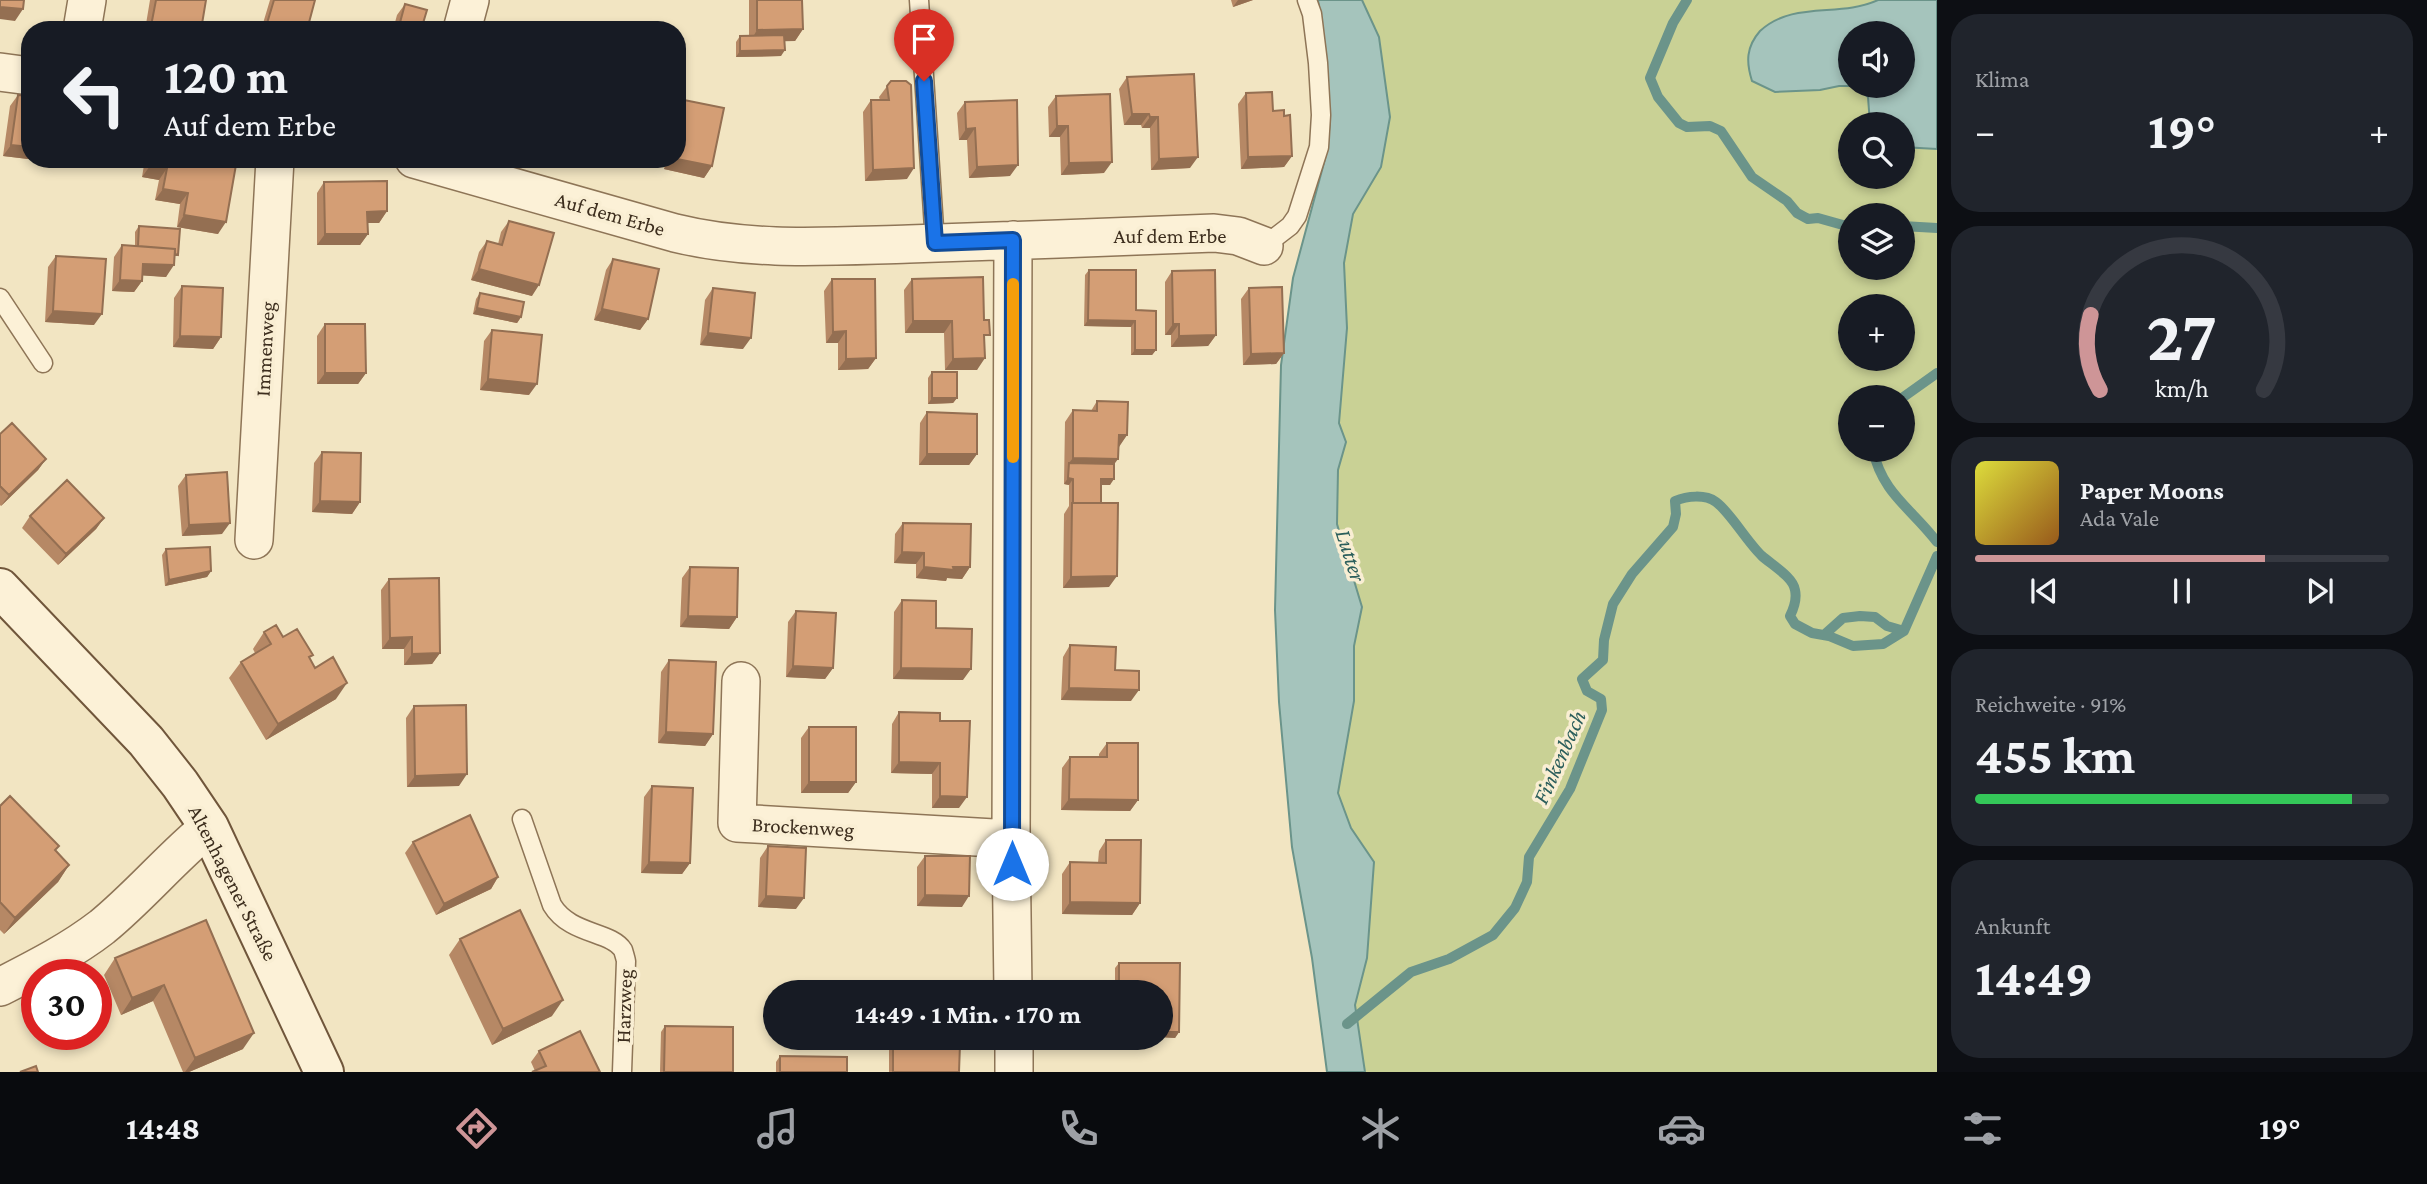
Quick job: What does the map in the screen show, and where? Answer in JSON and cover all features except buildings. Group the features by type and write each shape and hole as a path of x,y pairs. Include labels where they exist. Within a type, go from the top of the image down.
{"main road":[{"name":"Altenhagener Straße","path":"3,598 146,741 180,784 209,827 324,1072"}],"street":[{"path":"84,21 87,0"},
{"path":"464,21 470,0"},
{"path":"0,72 21,75"},
{"name":"Immenweg","path":"254,540 275,168"},
{"name":"Auf dem Erbe","path":"451,168 704,240 766,246 1214,233 1238,236 1264,246"},
{"path":"1013,240 1013,980"},
{"name":"Brockenweg","path":"741,681 737,823 1012,839"},
{"path":"0,987 73,948 102,927 185,846 209,827"},
{"path":"1014,1050 1014,1072"}],"lane":[{"path":"919,0 935,243"},
{"name":"Auf dem Erbe","path":"1264,246 1290,226 1297,216 1319,147 1321,115 1318,63 1307,0"},
{"path":"0,298 43,363"},
{"name":"Harzweg","path":"522,819 552,905 558,915 567,922 615,943 623,950 626,961 622,1072"}],"green space":[{"path":"1362,0 1937,0 1937,1072 1365,1072 1355,1005 1367,958 1374,863 1351,828 1338,793 1354,701 1354,646 1362,607 1337,524 1338,470 1346,442 1339,423 1347,328 1344,263 1353,214 1381,167"}],"water":[{"path":"1318,0 1362,0 1379,37 1390,117 1381,167 1353,214 1344,263 1347,328 1339,423 1346,442 1338,470 1337,524 1362,607 1354,646 1354,701 1338,793 1351,828 1374,862 1367,958 1355,1005 1365,1072 1327,1072 1312,958 1292,847 1279,702 1275,610 1281,365 1293,278 1325,159 1330,124 1326,54"},
{"path":"1878,0 1937,0 1937,149 1915,148 1915,112 1869,112 1868,98 1915,98 1915,21 1838,21 1838,86 1820,90 1775,92 1752,81 1748,61 1750,49 1760,31 1773,22 1802,12 1848,8"}],"waterway":[{"name":"Finkenbach","path":"1687,0 1673,23 1650,78 1658,97 1679,123 1687,127 1710,126 1721,131 1752,177 1787,201 1797,213 1808,219 1818,218 1838,224"},
{"name":"Finkenbach","path":"1915,227 1937,228"},
{"name":"Finkenbach","path":"1915,389 1937,373"},
{"name":"Finkenbach","path":"1876,462 1883,478 1899,500 1937,542"},
{"name":"Finkenbach","path":"1347,1024 1411,972 1449,959 1493,935 1515,908 1527,882 1529,857 1570,789 1602,710 1601,699 1587,691 1582,679 1603,660 1604,640 1613,604 1632,574 1673,527 1675,501 1696,497 1716,502 1756,550 1790,580 1796,597 1790,616 1795,624 1812,633 1829,636 1853,646 1883,644 1904,631 1937,556"},
{"name":"Finkenbach","path":"1824,635 1843,618 1860,616 1875,617 1887,626 1904,631"}],"slow traffic":[{"path":"1013,284 1013,457"}],"route":[{"path":"924,81 935,243 1013,240 1012,864"}],"water label":[{"name":"Lutter","path":"1351,555"}]}
